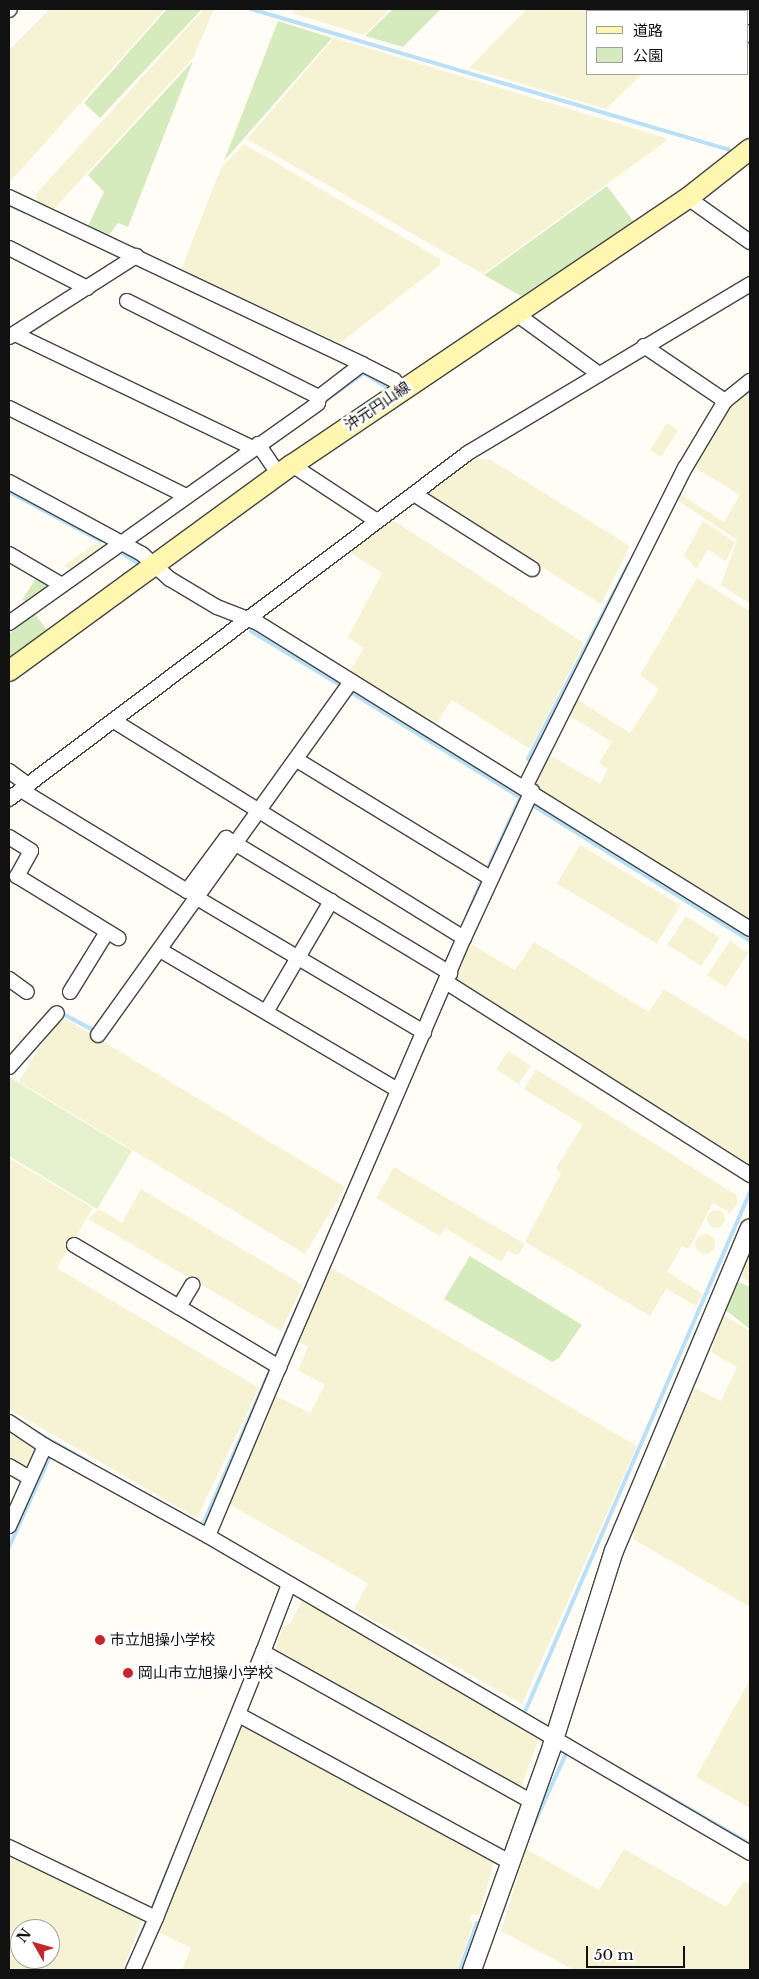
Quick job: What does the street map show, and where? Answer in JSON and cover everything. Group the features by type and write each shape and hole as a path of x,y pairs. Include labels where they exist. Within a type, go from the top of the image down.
{"main road":[{"name":"沖元円山線","path":"9,671 153,566 280,469 398,385 515,313 688,198 750,149"}],"street":[{"path":"9,197 131,259 358,368 398,385"},
{"path":"688,198 750,242"},
{"path":"9,248 87,288"},
{"path":"16,334 131,259"},
{"path":"9,799 21,782 114,721 375,518 414,494 468,453 597,371 750,284"},
{"path":"127,301 319,397"},
{"path":"515,313 597,371"},
{"path":"16,334 258,447 280,469 375,518"},
{"path":"644,346 724,401"},
{"path":"9,623 122,543 184,495 258,447 318,403 319,397 358,368"},
{"path":"208,1536 275,1364 420,1029 448,978 460,936 486,875 527,795 642,549 724,401 750,381"},
{"path":"9,408 184,495"},
{"path":"9,482 122,543 153,566 217,607 246,618 347,686 750,928"},
{"path":"414,494 532,569"},
{"path":"9,554 62,585"},
{"path":"98,1035 197,898 256,810 297,760 347,686"},
{"path":"114,721 460,936"},
{"path":"297,760 486,875"},
{"path":"21,782 187,891 226,838 234,842 331,901 750,1174"},
{"path":"9,838 31,851 17,876 113,935 70,992"},
{"path":"197,898 420,1029"},
{"path":"266,1012 331,901"},
{"path":"160,950 394,1088"},
{"path":"9,979 27,992"},
{"path":"9,1067 57,1013"},
{"path":"472,1970 508,1861 554,1740 614,1551 750,1228"},
{"path":"74,1245 275,1364"},
{"path":"179,1307 192,1285"},
{"path":"9,1422 45,1446 208,1536 288,1587 750,1853"},
{"path":"9,1526 45,1446"},
{"path":"9,1466 30,1478"},
{"path":"133,1970 151,1915 239,1715 288,1587"},
{"path":"263,1652 532,1802"},
{"path":"239,1715 508,1861"},
{"path":"9,1847 151,1915"}],"shaded area":[{"path":"50,9 165,9 9,183 9,50"},
{"path":"204,9 214,9 193,58 53,210 37,202 36,194"},
{"path":"297,9 390,9 364,35 292,13"},
{"path":"527,9 618,9 586,10 586,75 641,75 606,109 469,68"},
{"path":"334,38 666,138 665,142 483,274 247,139"},
{"path":"244,144 440,259 440,265 340,343 181,270 221,168"},
{"path":"750,386 750,604 721,585 737,540 674,498 677,492 724,522 740,495 692,466 725,406 730,408"},
{"path":"667,423 678,430 661,457 650,450"},
{"path":"468,458 491,460 630,546 601,604 422,493"},
{"path":"388,517 584,643 530,749 452,700 435,725 349,672 364,648 348,637 382,573 346,550"},
{"path":"703,521 735,542 726,561 708,549 696,569 684,555"},
{"path":"98,542 109,548 74,572 63,566"},
{"path":"697,578 750,611 750,920 534,785 546,758 553,757 600,784 608,769 599,763 612,742 567,714 575,698 630,733 659,689 640,675"},
{"path":"580,845 680,905 657,944 557,884"},
{"path":"686,916 720,938 701,966 667,945"},
{"path":"730,941 748,953 725,987 707,975"},
{"path":"534,942 649,1012 664,989 750,1042 750,1164 452,979 469,943 515,970"},
{"path":"59,1015 345,1187 305,1254 19,1082"},
{"path":"508,1051 531,1066 519,1084 496,1069"},
{"path":"536,1069 736,1195 738,1202 730,1213 713,1203 689,1249 682,1246 667,1272 703,1294 696,1306 666,1289 650,1316 525,1242 561,1173 556,1168 583,1125 524,1089"},
{"path":"9,1158 93,1208 57,1268 259,1388 197,1518 9,1409"},
{"path":"394,1167 525,1244 518,1255 508,1251 501,1262 445,1228 440,1236 376,1198"},
{"path":"141,1189 303,1285 281,1331 88,1219 99,1209 122,1223"},
{"path":"712,1210 720,1210 725,1215 723,1226 712,1228 707,1223 707,1215"},
{"path":"705,1234 712,1237 715,1244 712,1251 705,1254 698,1251 695,1244 698,1237"},
{"path":"750,1251 750,1285 740,1273"},
{"path":"328,1266 637,1446 522,1704 354,1609 368,1583 227,1503 260,1427 264,1429 274,1395 310,1413 325,1385 298,1370 308,1347 297,1340 318,1292 321,1293"},
{"path":"722,1314 750,1331 750,1607 633,1539 635,1534 629,1531 657,1464 664,1468 666,1457 662,1454 691,1386 721,1401 737,1367 711,1352"},
{"path":"9,1428 30,1440 37,1454 31,1465 23,1467 9,1459"},
{"path":"304,1597 540,1735 520,1790 274,1652 283,1627 290,1624"},
{"path":"750,1679 750,1808 696,1777"},
{"path":"248,1726 494,1862 479,1915 472,1914 469,1921 473,1923 458,1970 182,1970 191,1948 156,1931 163,1925 171,1895 175,1896 174,1889 196,1835 200,1837 198,1828 222,1781 218,1779 240,1728"},
{"path":"526,1849 599,1890 624,1849 726,1907 744,1881 750,1884 750,1970 574,1970 501,1931"},
{"path":"9,1853 143,1917 123,1970 9,1970"}],"green space":[{"path":"167,9 202,9 100,118 84,103"},
{"path":"393,9 441,9 403,47 365,36"},
{"path":"278,21 332,38 224,161"},
{"path":"193,61 128,227 118,223 109,235 88,226 104,192 88,175"},
{"path":"607,186 634,222 521,296 484,275"},
{"path":"39,574 52,584 28,603 22,600"},
{"path":"35,614 47,630 9,657 9,634"},
{"path":"9,1077 132,1151 97,1209 9,1156"},
{"path":"470,1256 582,1325 559,1358 552,1362 444,1299"},
{"path":"736,1281 750,1287 750,1329 724,1309"}],"waterway":[{"path":"251,9 728,149 731,153"},
{"path":"9,205 25,212"},
{"path":"25,335 41,325"},
{"path":"359,370 390,389"},
{"path":"321,404 364,373"},
{"path":"9,492 101,541"},
{"path":"118,550 140,565"},
{"path":"528,759 629,563"},
{"path":"249,609 268,596"},
{"path":"251,631 343,687"},
{"path":"349,691 750,941"},
{"path":"486,872 520,798"},
{"path":"468,913 483,878"},
{"path":"61,1013 96,1032"},
{"path":"524,1714 750,1192"},
{"path":"204,1522 299,1304"},
{"path":"34,1431 87,1461"},
{"path":"9,1547 50,1456"},
{"path":"530,1833 565,1756"},
{"path":"648,1785 750,1844"},
{"path":"135,1950 179,1843"},
{"path":"460,1970 477,1923"}],"place":[{"name":"市立旭操小学校","path":"100,1640"},
{"name":"岡山市立旭操小学校","path":"128,1673"}]}
